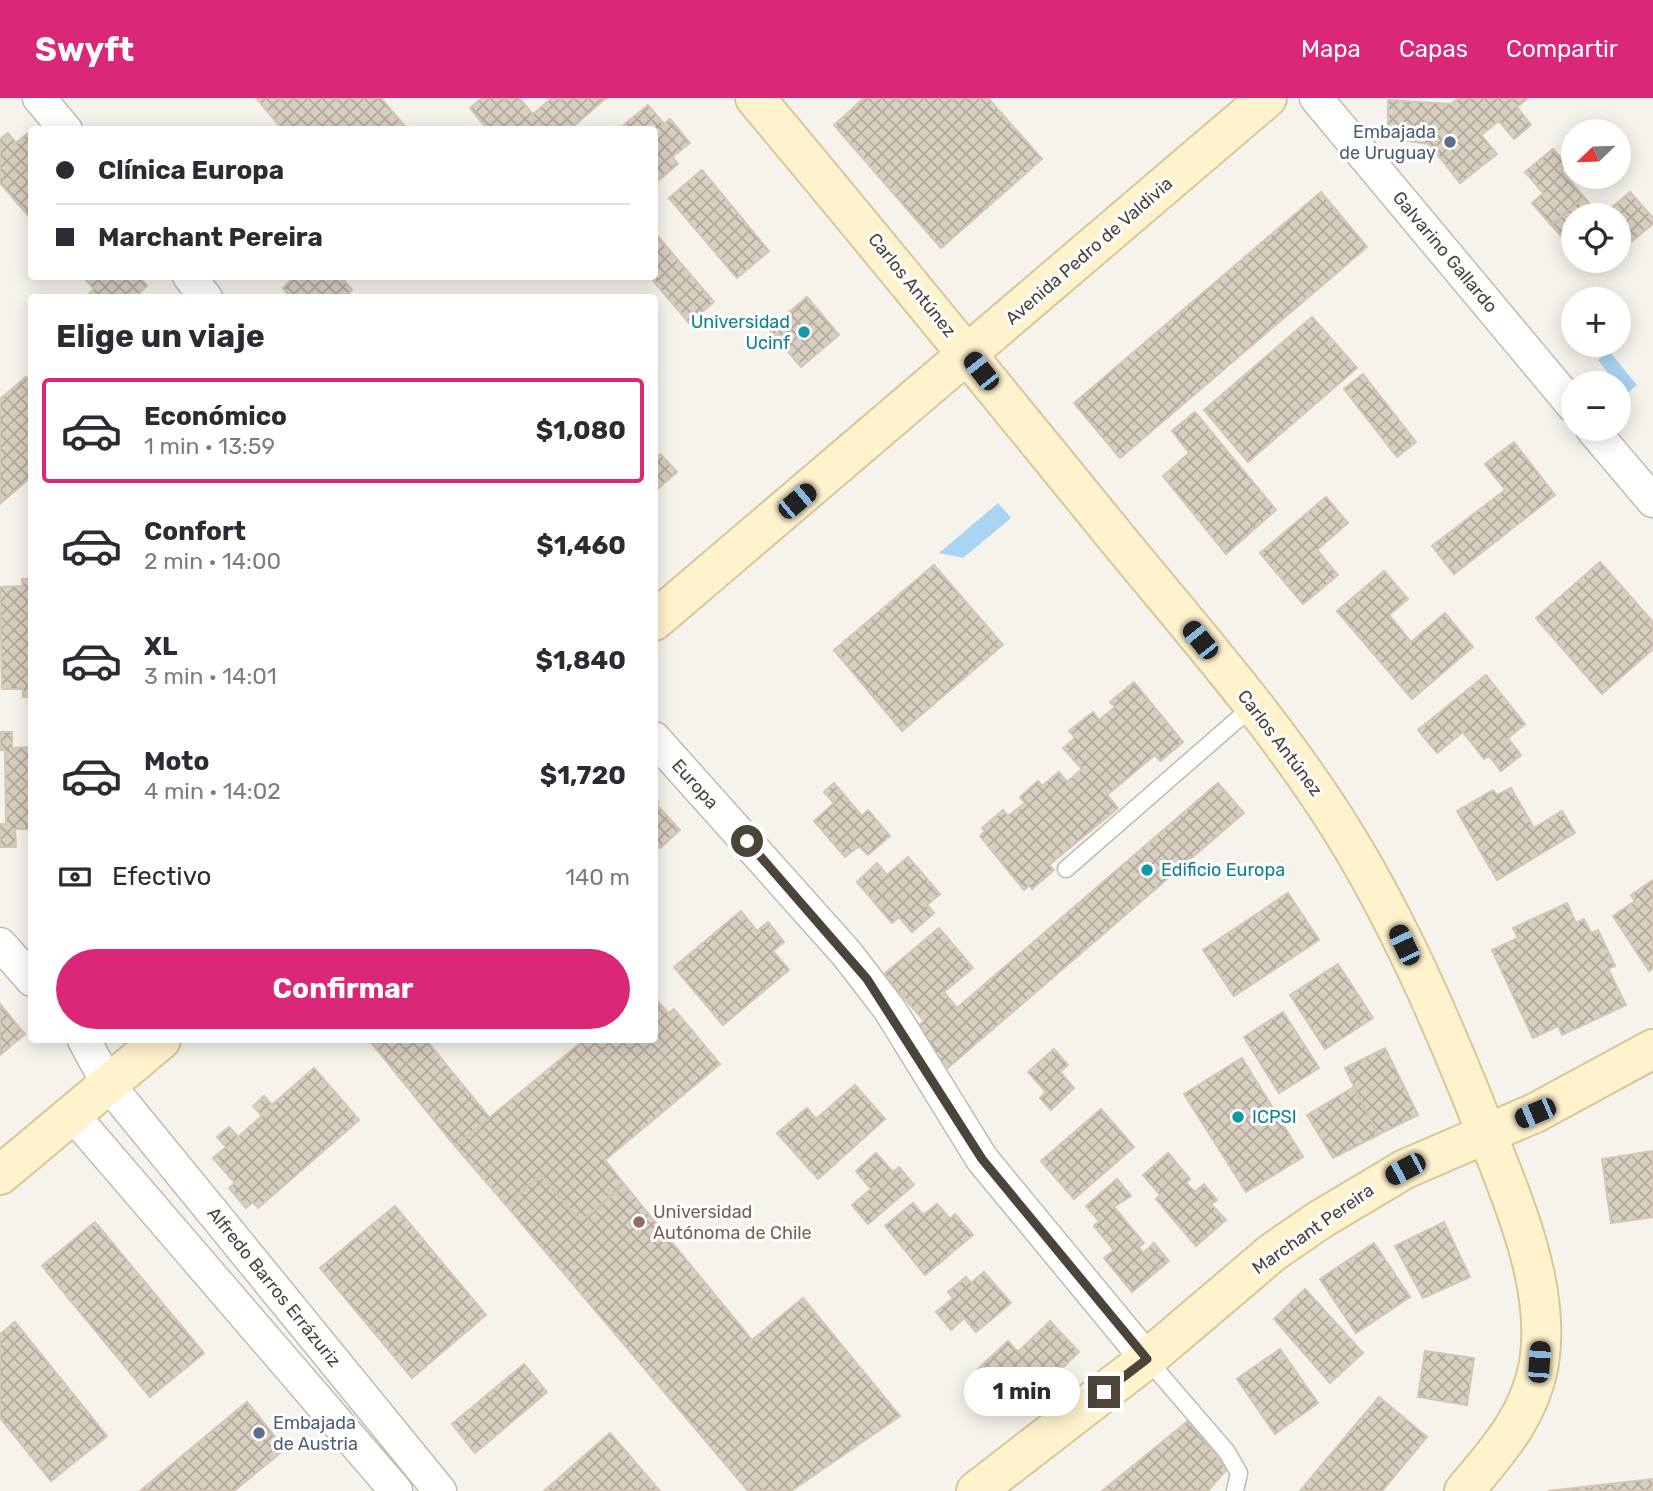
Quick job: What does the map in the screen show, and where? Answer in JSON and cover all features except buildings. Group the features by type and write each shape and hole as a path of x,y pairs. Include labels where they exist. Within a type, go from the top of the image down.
{"street":[{"path":"39,98 63,126"},
{"name":"Carlos Antúnez","path":"755,98 969,355 1254,706 1315,789 1354,850 1393,921 1453,1050 1486,1133 1526,1245 1541,1326 1539,1362 1527,1404 1500,1450 1464,1491"},
{"name":"Avenida Pedro de Valdivia","path":"658,618 1267,98"},
{"name":"Galvarino Gallardo","path":"1316,98 1561,392"},
{"path":"192,280 203,294"},
{"path":"1602,441 1653,501"},
{"name":"Europa","path":"658,742 847,954 890,1010 982,1159 1147,1359"},
{"path":"0,944 28,976"},
{"name":"Alfredo Barros Errázuriz","path":"85,1043 108,1084 440,1491"},
{"path":"0,1175 157,1043"},
{"name":"Marchant Pereira","path":"976,1491 1147,1359 1273,1252 1321,1219 1405,1169 1535,1113 1653,1049"},
{"path":"72,1114 396,1491"}],"lane":[{"path":"1066,869 1254,706"},
{"path":"1147,1359 1227,1452 1239,1473 1234,1491"}],"water":[{"path":"1602,357 1614,357 1625,371 1606,371 1598,360"},
{"path":"1631,378 1637,385 1631,390"},
{"path":"998,503 1011,518 963,558 939,553"}],"place":[{"name":"Embajada de Uruguay","path":"1450,142"},
{"name":"Universidad Ucinf","path":"804,332"},
{"name":"Edificio Europa","path":"1147,870"},
{"name":"ICPSI","path":"1238,1117"},
{"name":"Universidad Autónoma de Chile","path":"639,1222"},
{"name":"Embajada de Austria","path":"259,1433"}],"route":[{"path":"747,841 867,979 890,1010 961,1130 982,1159 1147,1359 1104,1392"}]}
